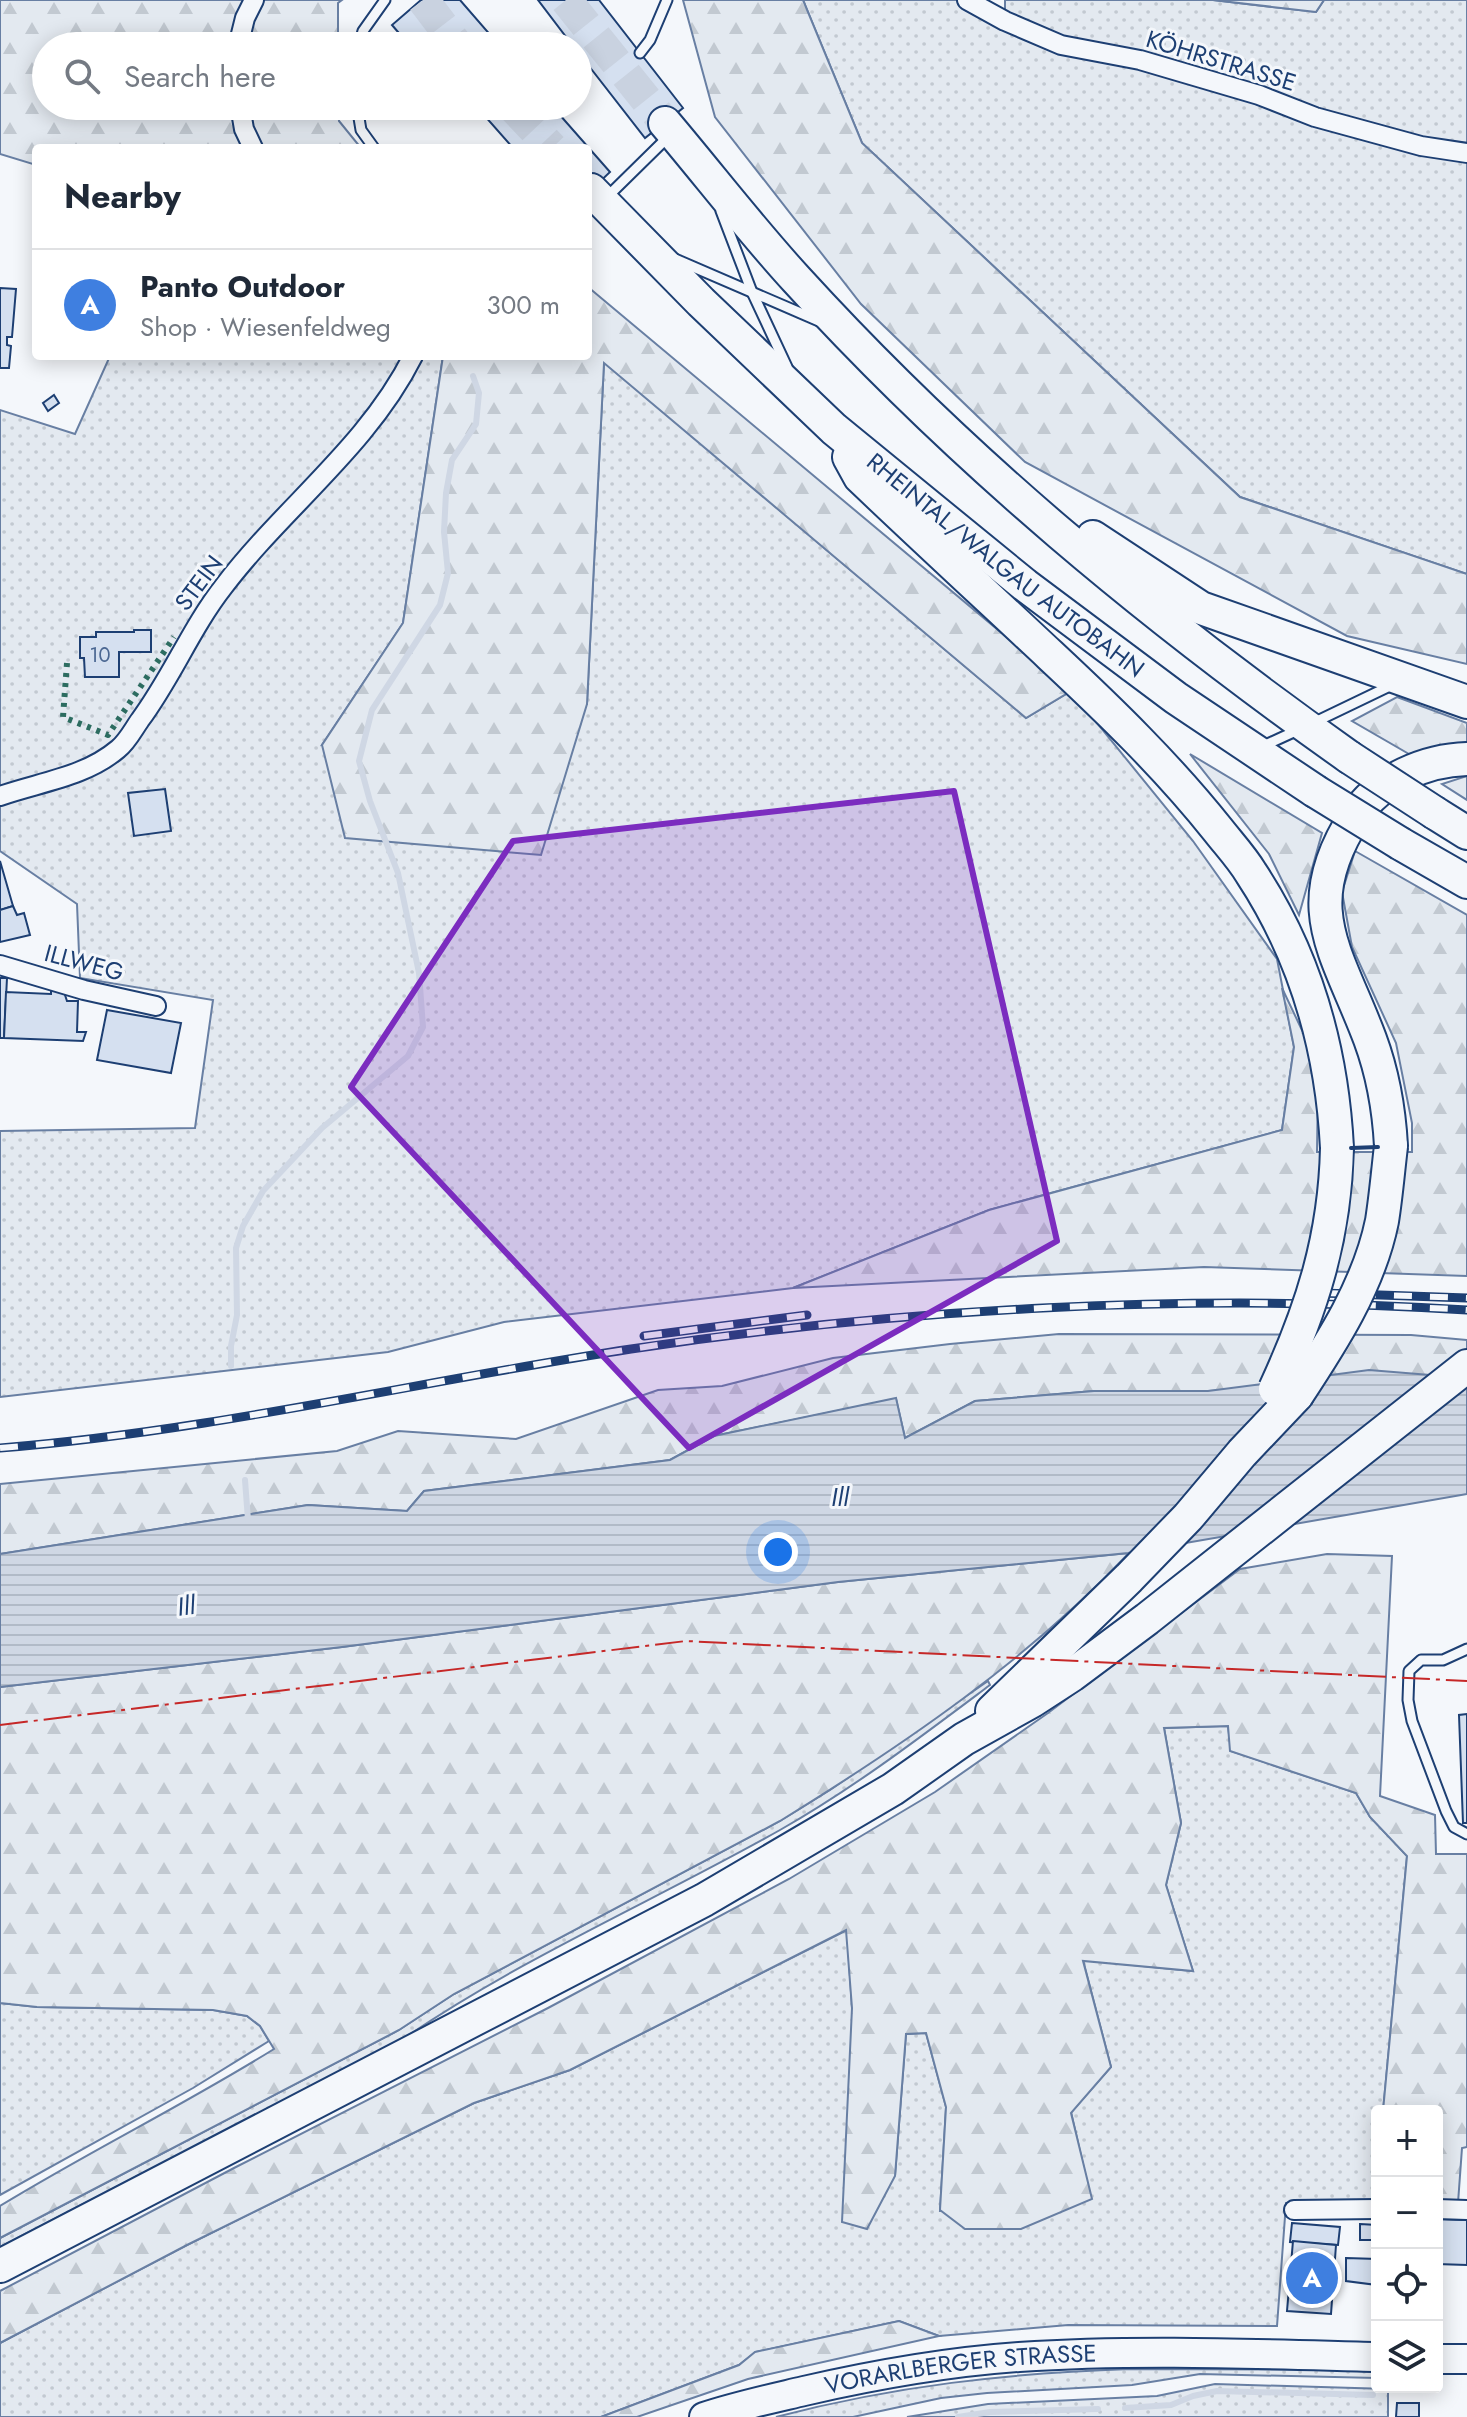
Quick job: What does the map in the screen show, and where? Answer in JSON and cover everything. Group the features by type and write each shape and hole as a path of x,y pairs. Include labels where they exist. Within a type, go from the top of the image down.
{"highway":[{"path":"669,128 796,279 1007,488 1172,628 1349,757 1467,833"},
{"name":"RHEINTAL/WALGAU AUTOBAHN","path":"597,195 834,429 1025,585 1176,698 1315,791 1467,882"},
{"path":"834,429 860,477 1113,714 1183,786 1251,873 1283,931 1310,992 1327,1052 1335,1112 1336,1185 1331,1225 1319,1280 1300,1335 1242,1453"},
{"path":"1007,488 1070,519 1104,546 1201,608 1467,702"},
{"path":"964,1739 1188,1517 1297,1395 1358,1292 1381,1224 1391,1146 1388,1111 1377,1059 1331,948 1326,923 1328,880 1339,845 1369,798 1412,772 1447,761 1467,759"},
{"path":"0,2266 704,1900 893,1789 964,1739 1045,1693 1147,1619 1467,1366"}],"main road":[{"name":"VORARLBERGER STRASSE","path":"704,2417 821,2387 943,2365 1016,2357 1090,2353 1371,2357"},
{"path":"1443,2359 1467,2359"}],"street":[{"path":"242,32 254,0"},
{"name":"KÖHRSTRASSE","path":"967,0 1005,21 1061,45 1140,60 1246,91 1315,117 1421,146 1467,153"},
{"path":"242,120 251,144"},
{"name":"STEIN","path":"0,796 92,768 121,747 164,688 199,620 225,584 370,423 399,383 411,360"},
{"name":"ILLWEG","path":"0,965 84,990 156,1006"},
{"path":"1294,2210 1371,2209"},
{"path":"1443,2209 1467,2210"}],"lane":[{"path":"363,32 385,0"},
{"path":"640,53 650,40 667,0"},
{"path":"359,120 361,130 371,144"},
{"path":"597,195 669,128"},
{"path":"705,171 752,292 803,400"},
{"path":"647,246 848,333"},
{"path":"1254,750 1402,680"},
{"path":"1467,1649 1443,1660 1421,1660 1409,1671 1408,1682 1412,1721 1446,1811 1454,1827 1467,1834"}],"highlighted area":[{"path":"954,791 1057,1241 689,1448 351,1087 513,841"}],"green space":[{"path":"0,0 342,0 338,3 338,32 32,32 32,120 339,120 358,144 32,144 32,164 0,154"},
{"path":"683,0 803,0 862,143 1240,497 1467,574 1467,664 1347,636 1025,462 861,304 715,117"},
{"path":"803,0 967,0 1005,20 1005,0 1213,0 1316,12 1324,0 1467,0 1467,574 1240,497 862,143"},
{"path":"1213,0 1324,0 1316,12"},
{"path":"592,290 1071,691 1026,718 604,363 587,704 541,855 345,838 322,745 403,623 442,360 592,360"},
{"path":"108,360 442,360 403,623 322,745 587,704 604,362 1026,718 1071,691 1193,841 1277,959 1294,1047 1282,1130 989,1210 793,1288 504,1322 388,1352 0,1397 0,1131 195,1128 213,1000 80,978 77,904 0,851 0,410 75,434"},
{"path":"1397,697 1467,723 1467,742 1409,754 1352,721"},
{"path":"1190,754 1322,833 1299,915 1269,854"},
{"path":"1467,776 1467,800 1442,784"},
{"path":"1355,851 1467,915 1467,1276 1204,1267 793,1288 989,1210 1282,1130 1294,1047 1282,988 1309,1045 1318,1082 1317,1152 1412,1152 1412,1123 1396,1043 1352,947 1342,892"},
{"path":"1059,1334 1411,1335 1467,1340 1467,1378 1208,1391 1094,1391 975,1401 905,1438 896,1399 714,1436 670,1460 424,1491 407,1511 308,1505 0,1554 0,1484 337,1451 398,1431 516,1439 658,1390 722,1386 833,1358"},
{"path":"1129,1553 1007,1665 919,1731 780,1821 454,1994 399,2030 0,2238 0,2206 274,2049 260,2026 247,2016 213,2010 37,2007 0,2003 0,1687 342,1647 838,1582"},
{"path":"1327,1554 1392,1556 1380,1796 1435,1815 1436,1854 1467,1854 1467,2147 1462,2148 1458,2203 1443,2202 1443,2105 1384,2105 1407,1856 1370,1817 1356,1793 1230,1751 1228,1726 1164,1728 1181,1823 1166,1885 1193,1971 1083,1961 1111,2067 1071,2113 1092,2199 1021,2229 965,2229 940,2210 946,2107 926,2033 906,2034 895,2176 867,2229 842,2222 852,2008 846,1930 570,2070 474,2103 187,2245 0,2343 0,2291 548,2008 789,1879 935,1792 1048,1713 1240,1569"},
{"path":"988,1681 990,1685 887,1761 780,1830 494,1982 403,2039 0,2247 0,2238 399,2030 454,1994 780,1821"},
{"path":"1228,1726 1231,1751 1356,1793 1370,1817 1407,1856 1384,2105 1371,2105 1371,2201 1286,2203 1277,2326 1068,2325 939,2336 899,2321 756,2352 739,2365 601,2417 0,2417 0,2343 187,2245 474,2103 570,2070 847,1930 852,2008 895,2176 906,2034 926,2033 946,2107 940,2211 1091,2199 1071,2112 1111,2067 1083,1960 1193,1971 1166,1885 1181,1823 1164,1728"},
{"path":"0,2003 37,2007 213,2010 247,2016 260,2026 269,2041 193,2088 0,2195"},
{"path":"899,2321 939,2336 748,2379 637,2417 601,2417 739,2365 755,2352"},
{"path":"1130,2369 1371,2370 1371,2378 1200,2374 1132,2385 941,2398 853,2417 776,2417 908,2389 1040,2374"},
{"path":"1215,2384 1371,2389 1371,2393 1388,2393 1388,2417 907,2417 988,2404 1157,2396"}],"water":[{"name":"Ill","path":"1369,1370 1467,1378 1467,1494 1128,1553 838,1582 342,1647 0,1687 0,1554 308,1505 407,1511 424,1491 670,1460 714,1436 896,1398 905,1438 975,1401 1094,1391 1208,1391"}],"building":[{"path":"421,0 460,0 488,32 398,32 392,25"},
{"path":"538,0 599,0 683,108 645,138 592,70 592,32 562,32"},
{"path":"488,120 564,120 585,144 509,144"},
{"path":"592,152 610,172 592,189"},
{"path":"0,288 16,289 12,337 7,337 7,345 11,346 9,368 0,368"},
{"path":"54,395 59,403 48,411 43,403"},
{"path":"151,630 151,652 119,652 119,677 85,677 84,658 80,658 80,637 96,637 96,632"},
{"path":"165,789 171,831 134,836 128,793"},
{"path":"0,861 13,906 0,910"},
{"path":"13,906 17,915 24,913 30,935 0,942 0,910"},
{"path":"0,978 7,978 4,1038 0,1038"},
{"path":"51,989 63,989 67,1001 78,1001 77,1032 86,1032 83,1041 4,1038 6,992 51,994"},
{"path":"107,1010 181,1023 171,1073 97,1060"},
{"path":"1467,1714 1467,1823 1463,1823 1459,1715"},
{"path":"1443,2219 1467,2220 1467,2265 1443,2264"},
{"path":"1292,2223 1340,2227 1338,2245 1290,2242"},
{"path":"1360,2224 1371,2225 1371,2240 1360,2240"},
{"path":"1293,2241 1336,2245 1331,2314 1287,2311"},
{"path":"1346,2258 1371,2259 1371,2284 1346,2281"},
{"path":"1397,2403 1419,2403 1419,2417 1396,2417"}],"waterway":[{"path":"231,1366 237,1315 236,1248 243,1226 263,1191 322,1128 408,1056 423,1027 419,973 398,873 370,801 359,761 372,710 440,605 448,573 444,532 446,493 452,460 476,424 479,393 473,376"},
{"path":"245,1480 248,1520"},
{"path":"1125,2408 1171,2405 1217,2391 1373,2395"},
{"path":"958,2417 990,2412 1098,2409"}],"tunnel":[{"path":"423,0 447,32"},
{"path":"566,0 592,32"},
{"path":"592,32 665,123"},
{"path":"525,120 548,144"}],"railway":[{"path":"1322,1293 1467,1298"},
{"path":"0,1448 158,1430 631,1349 838,1323 943,1314 1153,1304 1259,1303 1467,1310"},
{"path":"644,1336 807,1315"}],"hedge":[{"path":"67,663 63,717 108,735 174,637"}],"wall":[{"path":"1351,1148 1378,1147"}],"power":[{"path":"0,1725 686,1641 1467,1681"}],"place":[{"name":"Panto Outdoor","path":"1312,2278"}]}
